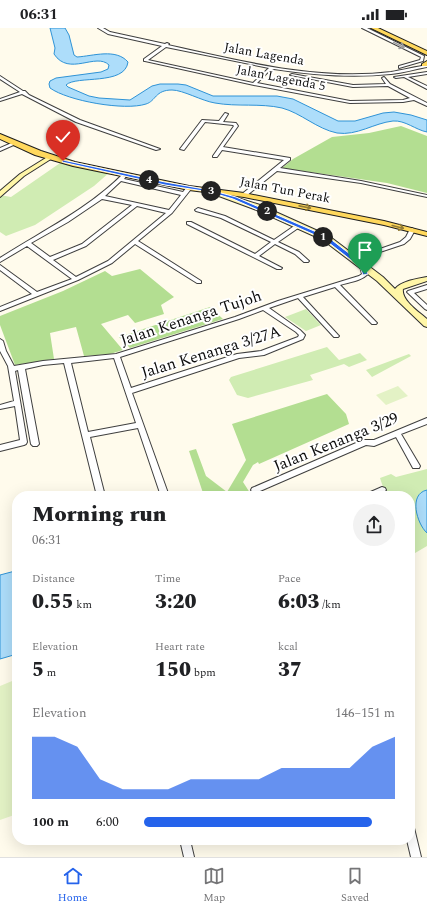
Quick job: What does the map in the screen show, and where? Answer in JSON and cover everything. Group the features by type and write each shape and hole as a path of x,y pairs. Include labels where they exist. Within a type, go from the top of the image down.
{"main road":[{"path":"374,28 427,52"},
{"path":"380,28 427,52"},
{"name":"Jalan Tun Perak","path":"0,136 51,158 123,178 186,191 210,191 244,194 427,234"},
{"path":"257,207 257,203 267,200"}],"street":[{"name":"Jalan Lagenda","path":"100,28 114,34 165,46 268,67 274,66 326,73 382,74 405,72 426,65"},
{"name":"Jalan Lagenda","path":"106,28 128,36 165,46"},
{"path":"364,28 423,57 421,61 400,67 410,69"},
{"name":"Jalan Lagenda 5","path":"165,46 145,60 254,84 358,102 403,101 415,98"},
{"path":"165,46 268,67 298,75 359,86 389,85 427,105"},
{"name":"Jalan Lagenda","path":"382,74 426,65"},
{"path":"254,84 268,67"},
{"path":"298,75 319,76 382,74 405,76 427,73"},
{"path":"382,74 389,85"},
{"path":"314,78 319,76"},
{"path":"405,76 427,88"},
{"path":"0,77 24,92 78,121 158,150"},
{"path":"0,100 24,92"},
{"path":"220,122 226,114"},
{"path":"182,149 204,121 235,125 215,156"},
{"path":"0,145 13,142"},
{"path":"0,150 13,142"},
{"path":"220,148 288,159 244,194"},
{"path":"0,194 22,175 51,158"},
{"path":"276,169 361,182 427,196"},
{"path":"0,260 101,197 123,178"},
{"path":"0,309 76,279 110,262 170,212 186,191"},
{"path":"210,191 257,207 326,238 380,279 427,324"},
{"path":"101,197 170,212"},
{"path":"50,259 84,245 136,204"},
{"path":"198,210 222,217 275,242 297,253 306,261"},
{"path":"189,223 279,268"},
{"path":"255,256 299,225"},
{"path":"354,260 404,242 412,230"},
{"path":"135,242 199,282"},
{"path":"27,243 76,279"},
{"name":"Jalan Kenanga Tujoh","path":"12,369 116,356 299,296 349,282 364,276 365,272 362,266"},
{"path":"0,267 37,295"},
{"path":"349,282 370,278 411,283"},
{"path":"402,300 398,292 399,288 411,283 427,280"},
{"path":"337,285 374,323"},
{"path":"427,287 410,292 427,308"},
{"path":"299,296 336,336"},
{"name":"Jalan Kenanga 3/27A","path":"130,391 239,356 262,353 301,338 302,334 264,308"},
{"path":"0,341 12,369 24,442 0,448"},
{"path":"116,356 130,391 163,491"},
{"path":"67,361 99,491"},
{"path":"22,367 34,444"},
{"path":"0,407 17,403"},
{"name":"Jalan Kenanga 3/29","path":"261,491 365,442 374,443 427,421"},
{"path":"86,435 141,425"},
{"path":"397,433 416,466"},
{"path":"186,845 189,857"},
{"path":"413,845 416,857"}],"green space":[{"path":"401,126 427,136 427,193 387,183 282,168 293,159 332,137 369,133"},
{"path":"63,161 110,172 94,186 35,225 6,236 0,232 0,195 11,197"},
{"path":"140,269 174,297 161,305 164,314 135,323 128,315 101,324 123,350 110,354 84,356 76,327 50,333 54,359 15,365 0,325 0,316 63,291 105,271 112,276"},
{"path":"210,307 223,319 130,348 119,337"},
{"path":"306,309 321,325 306,331 285,317"},
{"path":"327,347 339,360 360,353 367,360 349,367 344,364 310,375 313,380 248,398 237,395 229,380 231,377"},
{"path":"409,354 411,356 372,377 366,370"},
{"path":"398,386 408,396 386,405 376,395"},
{"path":"327,394 346,414 349,424 259,464 258,462 253,465 243,482 249,491 228,491 246,460 232,424"},
{"path":"196,449 206,476 226,491 202,491 189,451"},
{"path":"427,469 427,546 415,553 415,491 384,491 380,478 391,474 396,477"},
{"path":"12,681 12,816 0,820 0,686"}],"water":[{"path":"50,28 65,28 69,35 74,55 77,57 97,54 111,54 117,55 128,62 125,69 110,77 71,82 66,85 89,96 130,100 152,86 160,84 178,84 186,85 213,96 277,96 293,99 338,121 355,121 383,113 394,112 411,115 427,120 427,132 402,122 393,121 352,133 337,133 323,128 296,113 282,108 215,103 176,90 166,90 149,103 137,106 97,104 83,101 58,93 50,88 50,81 56,78 101,72 108,69 109,65 104,62 97,61 67,64 60,61 54,54 55,48"},
{"path":"427,490 427,533 420,523 416,510 416,503 421,493"},
{"path":"12,572 12,655 0,659 0,575"}],"route":[{"path":"63,161 165,184 210,191 234,198 326,238 362,266 365,274"}]}
